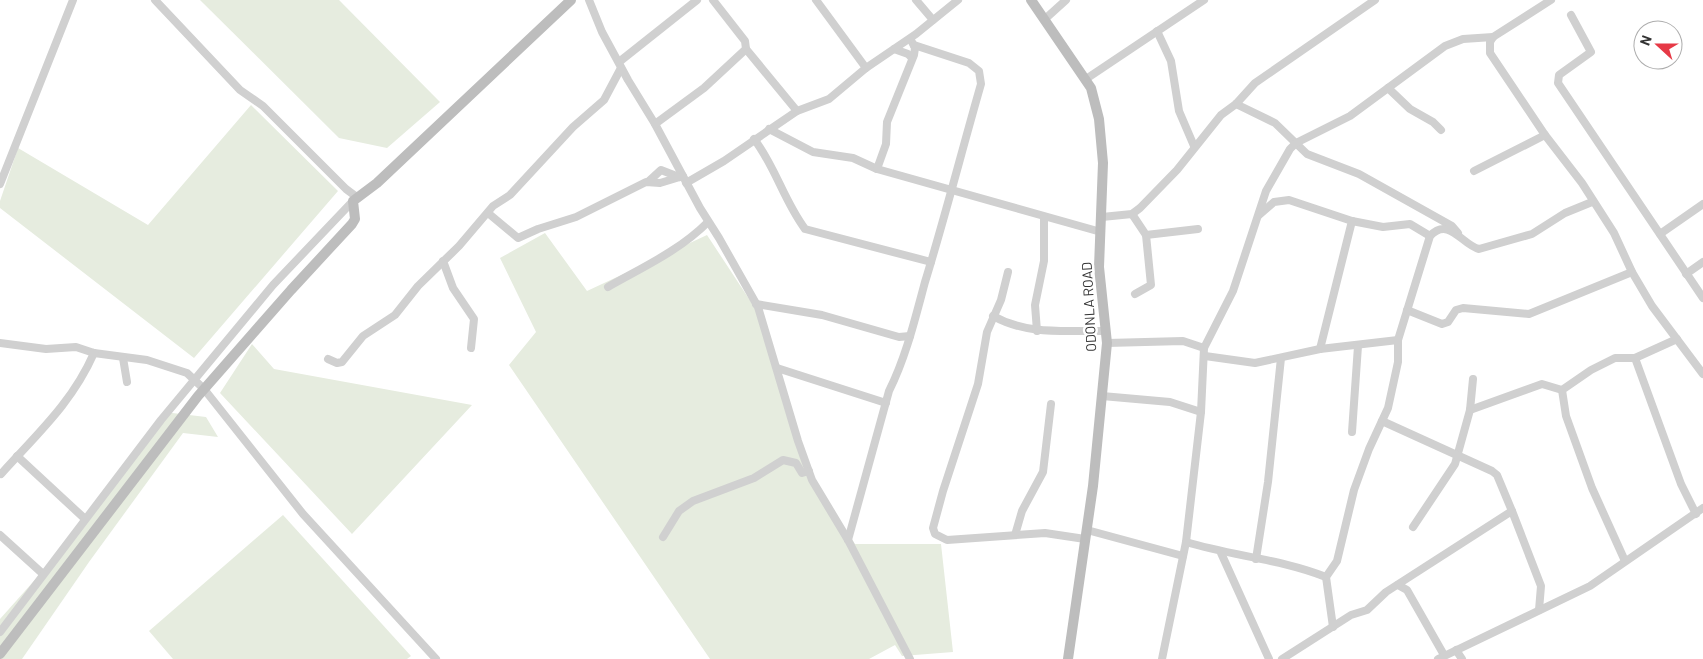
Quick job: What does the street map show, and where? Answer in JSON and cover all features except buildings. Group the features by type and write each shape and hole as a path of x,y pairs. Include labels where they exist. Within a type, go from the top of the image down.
{"street":[{"path":"0,184 73,0"},
{"path":"0,654 204,389 356,219 355,199 346,189 263,106 240,90 155,0"},
{"path":"0,632 84,518 194,380 273,285 355,199 377,183 572,0"},
{"path":"589,0 602,32 628,80 655,124 683,179 756,304 809,471 848,540 910,659"},
{"path":"328,360 337,363 342,362 363,336 395,314 418,286 488,213 510,195 573,127 604,100 616,80 620,65 696,0"},
{"path":"713,0 745,42 746,49 797,111"},
{"path":"816,0 866,68"},
{"path":"916,0 933,20"},
{"path":"649,181 660,183 683,179 724,161 754,138 797,111 829,98 866,68 894,49 912,42 933,20 958,0"},
{"name":"ODONLA ROAD","path":"1031,0 1091,88 1099,119 1103,162 1099,267 1107,343 1086,535 1068,659"},
{"path":"1045,19 1066,0"},
{"path":"1102,217 1132,214 1177,170 1220,115 1236,104 1255,83 1375,0"},
{"path":"1162,659 1186,542 1201,412 1205,352 1233,290 1266,191 1287,153 1296,143 1338,123 1445,46 1463,39 1493,37 1551,0"},
{"path":"1086,79 1201,1"},
{"path":"1571,15 1591,52 1559,75 1558,83 1703,298"},
{"path":"1157,31 1171,61 1179,111 1194,146"},
{"path":"1489,48 1493,37"},
{"path":"1480,39 1489,48 1545,135 1582,183 1592,202 1614,233 1632,272 1652,306 1703,374"},
{"path":"848,540 886,403 910,336 982,78 979,71 969,63 927,50 912,42"},
{"path":"877,169 886,144 887,122 913,56 912,42"},
{"path":"655,124 704,88 746,49"},
{"path":"894,49 913,56 927,50"},
{"path":"616,80 628,80"},
{"path":"1388,88 1410,109 1433,122 1441,130"},
{"path":"1236,104 1275,123 1307,154 1359,174 1452,226 1475,248 1493,246 1532,234 1565,213 1592,202"},
{"path":"769,129 813,152 853,158 877,169 1101,232"},
{"path":"1474,171 1545,135"},
{"path":"754,138 763,150 776,179 805,229 931,262"},
{"path":"488,213 518,238 538,229 576,217 649,181 661,170 683,179"},
{"path":"1256,217 1274,202 1281,199 1352,221 1383,227 1410,224 1430,236"},
{"path":"1660,234 1703,204"},
{"path":"1132,214 1146,235 1151,285 1135,294"},
{"path":"1037,331 1035,306 1044,261 1044,217"},
{"path":"1320,349 1352,221"},
{"path":"608,287 674,251 708,222"},
{"path":"1146,235 1198,229"},
{"path":"1333,627 1326,577 1337,561 1354,490 1388,408 1396,376 1398,340 1430,236 1435,230 1442,229 1460,235"},
{"path":"443,261 453,288 474,319 471,348"},
{"path":"1686,274 1703,262"},
{"path":"1008,272 1001,300 987,332 978,384 943,490 934,528 935,534 947,540 1045,533 1086,535 1183,556"},
{"path":"1407,310 1442,324 1448,322 1456,310 1463,308 1529,314 1632,272"},
{"path":"756,304 822,315 899,337 910,336"},
{"path":"993,316 1012,325 1037,331 1106,331"},
{"path":"1107,343 1183,340 1205,352 1252,363 1320,349 1398,340"},
{"path":"1470,410 1542,384 1562,390 1609,361 1626,356 1635,358 1677,340"},
{"path":"0,343 46,349 76,347 94,353 147,360 187,372 204,389 303,514 436,659"},
{"path":"1352,432 1358,346"},
{"path":"1,474 61,410 84,377 94,353"},
{"path":"123,358 127,382"},
{"path":"1256,558 1268,482 1281,358"},
{"path":"1635,358 1681,484 1696,514"},
{"path":"777,368 886,403"},
{"path":"1413,527 1459,455 1470,410 1474,378"},
{"path":"1562,390 1566,416 1592,488 1625,560"},
{"path":"1102,396 1170,402 1201,412"},
{"path":"1015,535 1024,505 1043,472 1051,404"},
{"path":"1382,421 1459,455 1497,475 1541,586 1539,610"},
{"path":"17,456 84,518"},
{"path":"663,537 680,511 693,501 754,478 776,463 790,461 796,463 802,473 809,471"},
{"path":"98,502 109,510"},
{"path":"1408,578 1407,590 1441,657 1590,586 1625,560 1703,508"},
{"path":"1282,659 1351,616 1368,610 1386,592 1512,511"},
{"path":"0,535 43,574"},
{"path":"1186,542 1221,553 1256,558 1296,567 1326,577"},
{"path":"1221,553 1269,659"},
{"path":"1398,585 1407,590"},
{"path":"1456,650 1462,659"}],"shaded area":[{"path":"200,0 339,0 440,102 387,148 339,138"},
{"path":"251,105 338,191 194,358 0,208 0,201 18,148 148,225"},
{"path":"545,233 587,291 707,235 755,308 816,483 855,544 941,544 953,652 902,656 895,645 869,659 710,659 509,365 536,332 500,258"},
{"path":"252,344 274,369 472,405 352,534 220,393"},
{"path":"164,412 206,417 218,437 183,433 89,562 22,659 0,659 0,619 41,573"},
{"path":"283,515 411,656 407,659 173,659 149,631"}]}
